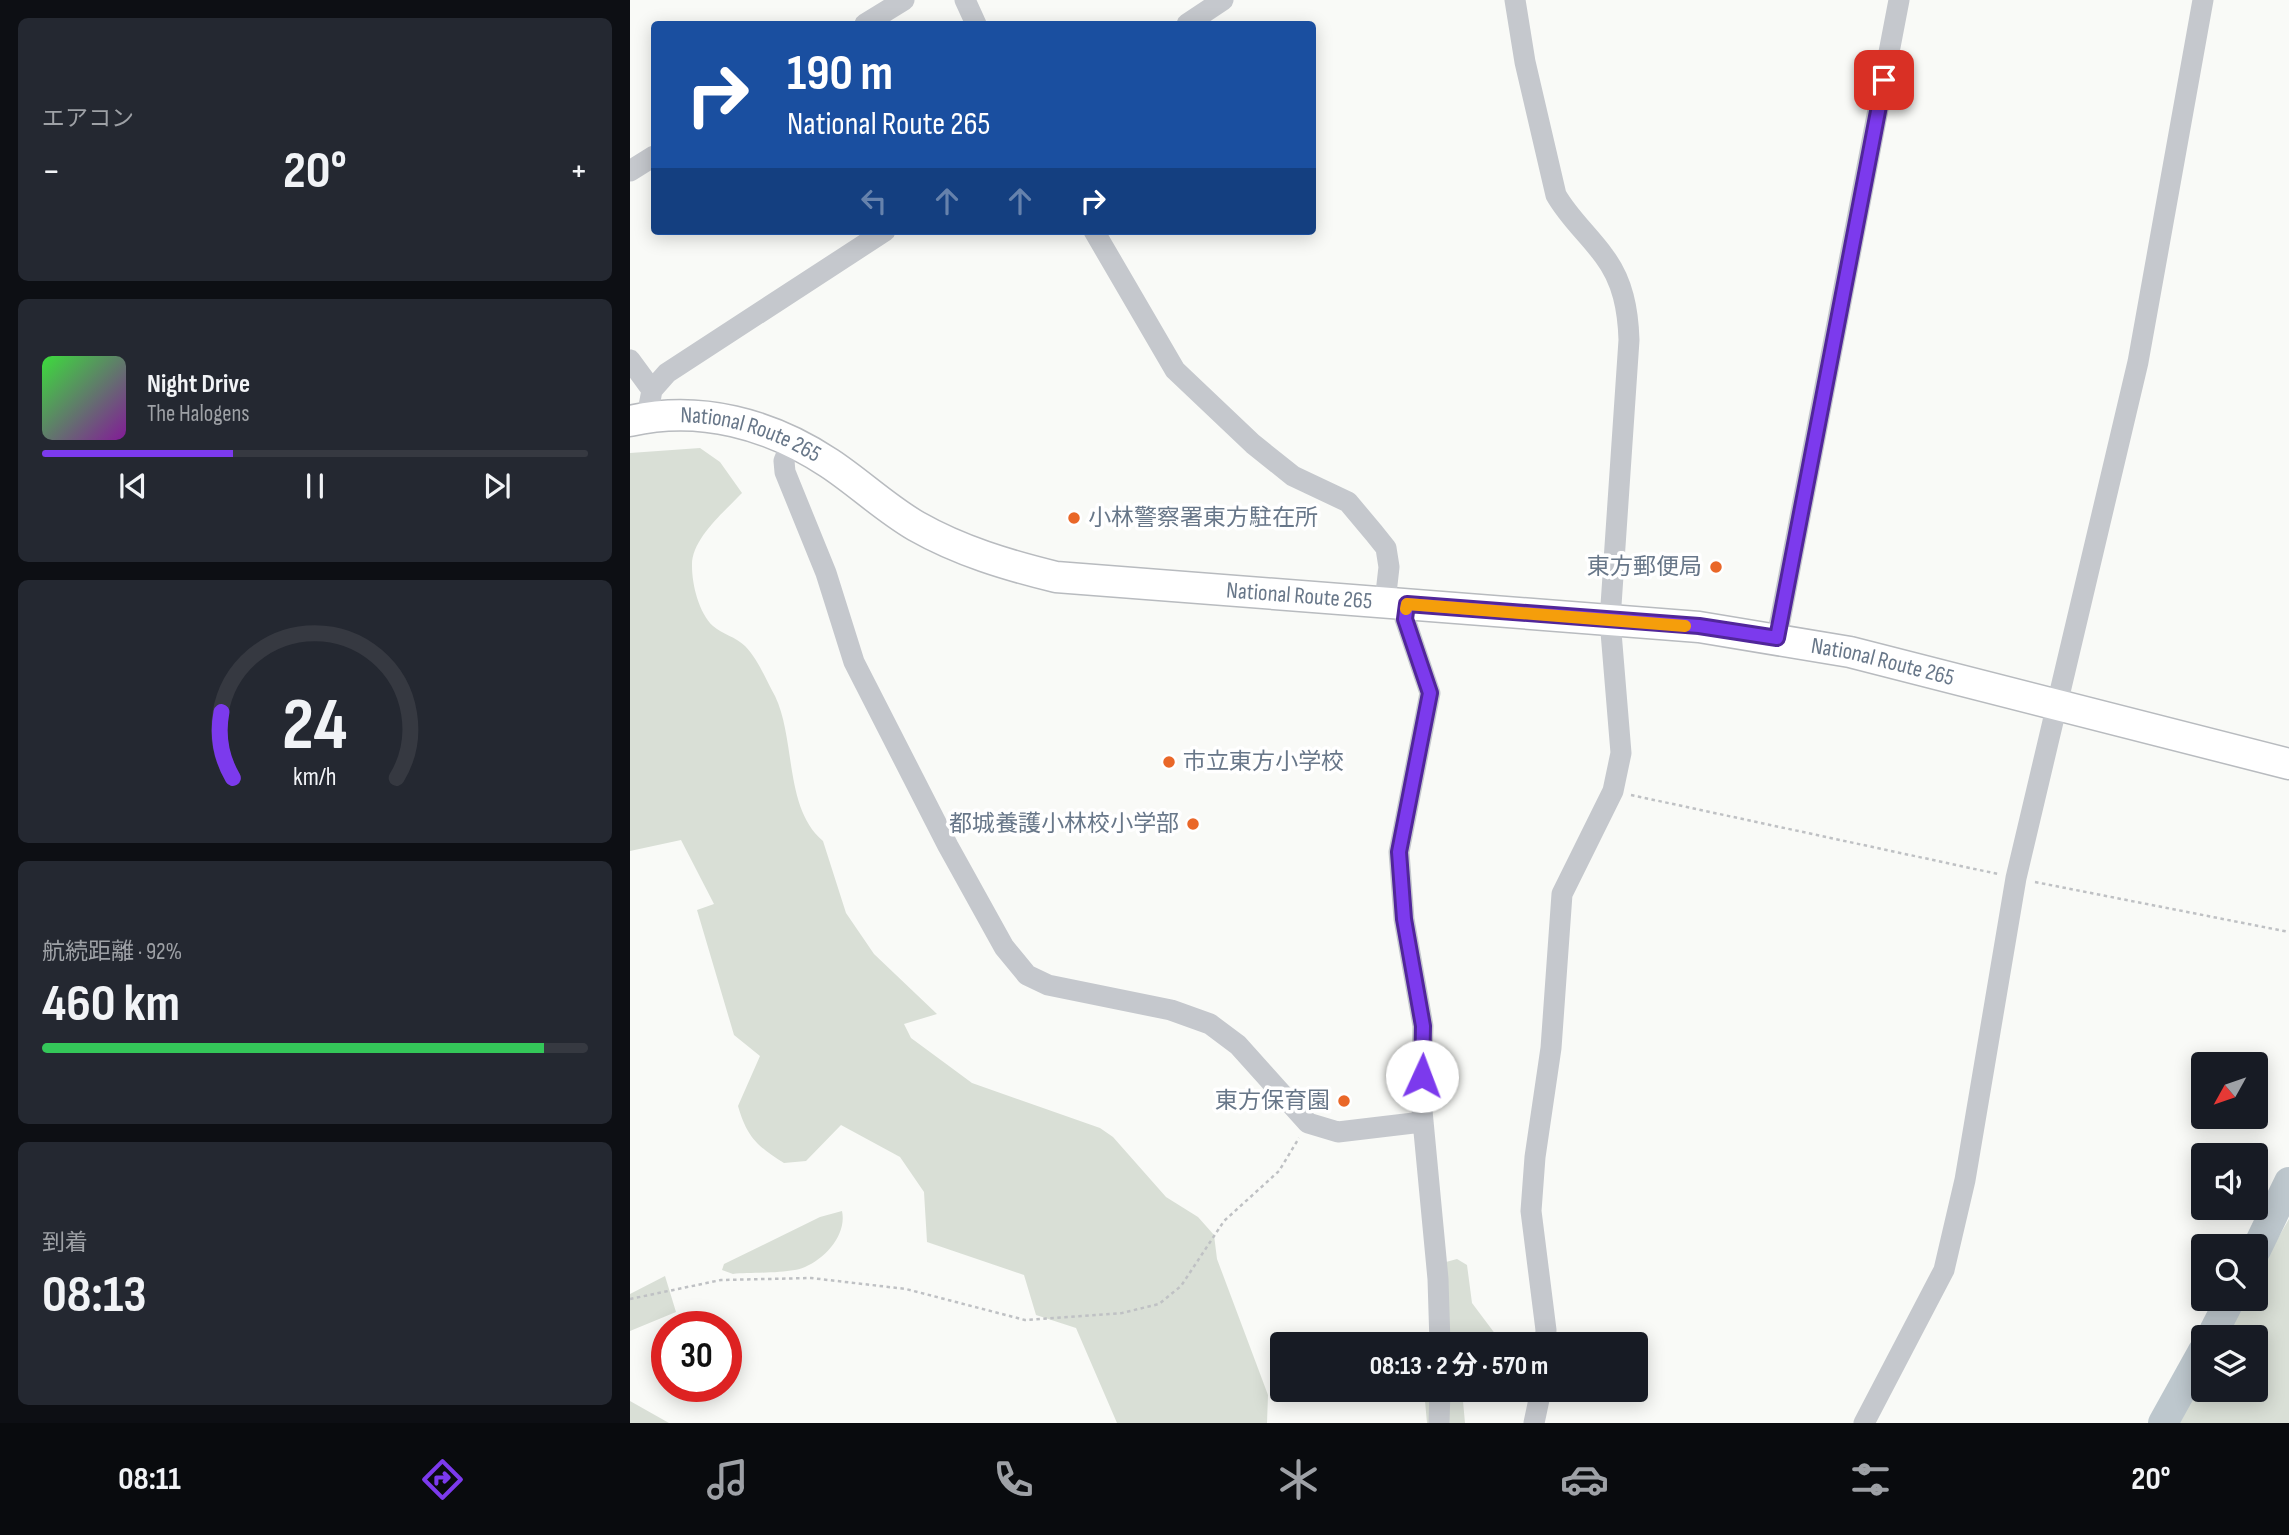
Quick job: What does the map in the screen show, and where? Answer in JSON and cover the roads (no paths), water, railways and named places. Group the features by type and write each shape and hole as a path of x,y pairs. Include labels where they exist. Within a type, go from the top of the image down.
{"highway":[{"name":"National Route 265","path":"643,409 729,420 763,428 828,462 914,524 958,548 1006,565 1056,577 1119,584 1699,626 1850,652 2289,764"}],"street":[{"path":"869,21 904,0"},
{"path":"965,0 975,21"},
{"path":"1192,21 1223,0"},
{"path":"1515,0 1528,76 1556,195 1566,213 1606,258 1619,283 1628,313 1629,340 1610,621 1621,754 1614,791 1562,894 1551,1048 1535,1157 1531,1211 1546,1332"},
{"path":"1777,638 1899,0"},
{"path":"1864,1423 1944,1270 1965,1180 2016,878 2138,362 2203,0"},
{"path":"630,171 651,158"},
{"path":"643,409 667,373 880,235"},
{"path":"1096,235 1175,370 1253,444 1293,476 1348,502 1385,548 1396,603 1405,619 1430,693 1399,852 1404,919 1423,1026 1422,1122 1438,1279 1440,1332"},
{"path":"630,360 643,409"},
{"path":"792,441 784,461 785,472 826,573 854,662 935,822 1004,947 1027,975 1048,985 1171,1010 1210,1024 1238,1045 1308,1123 1338,1132 1422,1122"},
{"path":"1439,1423 1440,1402"},
{"path":"1534,1423 1538,1402"}],"waterway":[{"path":"2264,1234 2289,1182"},
{"path":"2217,1325 2224,1311"},
{"path":"2163,1423 2191,1373"}],"place":[{"name":"小林警察署東方駐在所","path":"1074,518"},
{"name":"東方郵便局","path":"1716,567"},
{"name":"市立東方小学校","path":"1169,762"},
{"name":"都城養護小林校小学部","path":"1193,824"},
{"name":"東方保育園","path":"1344,1101"}]}
